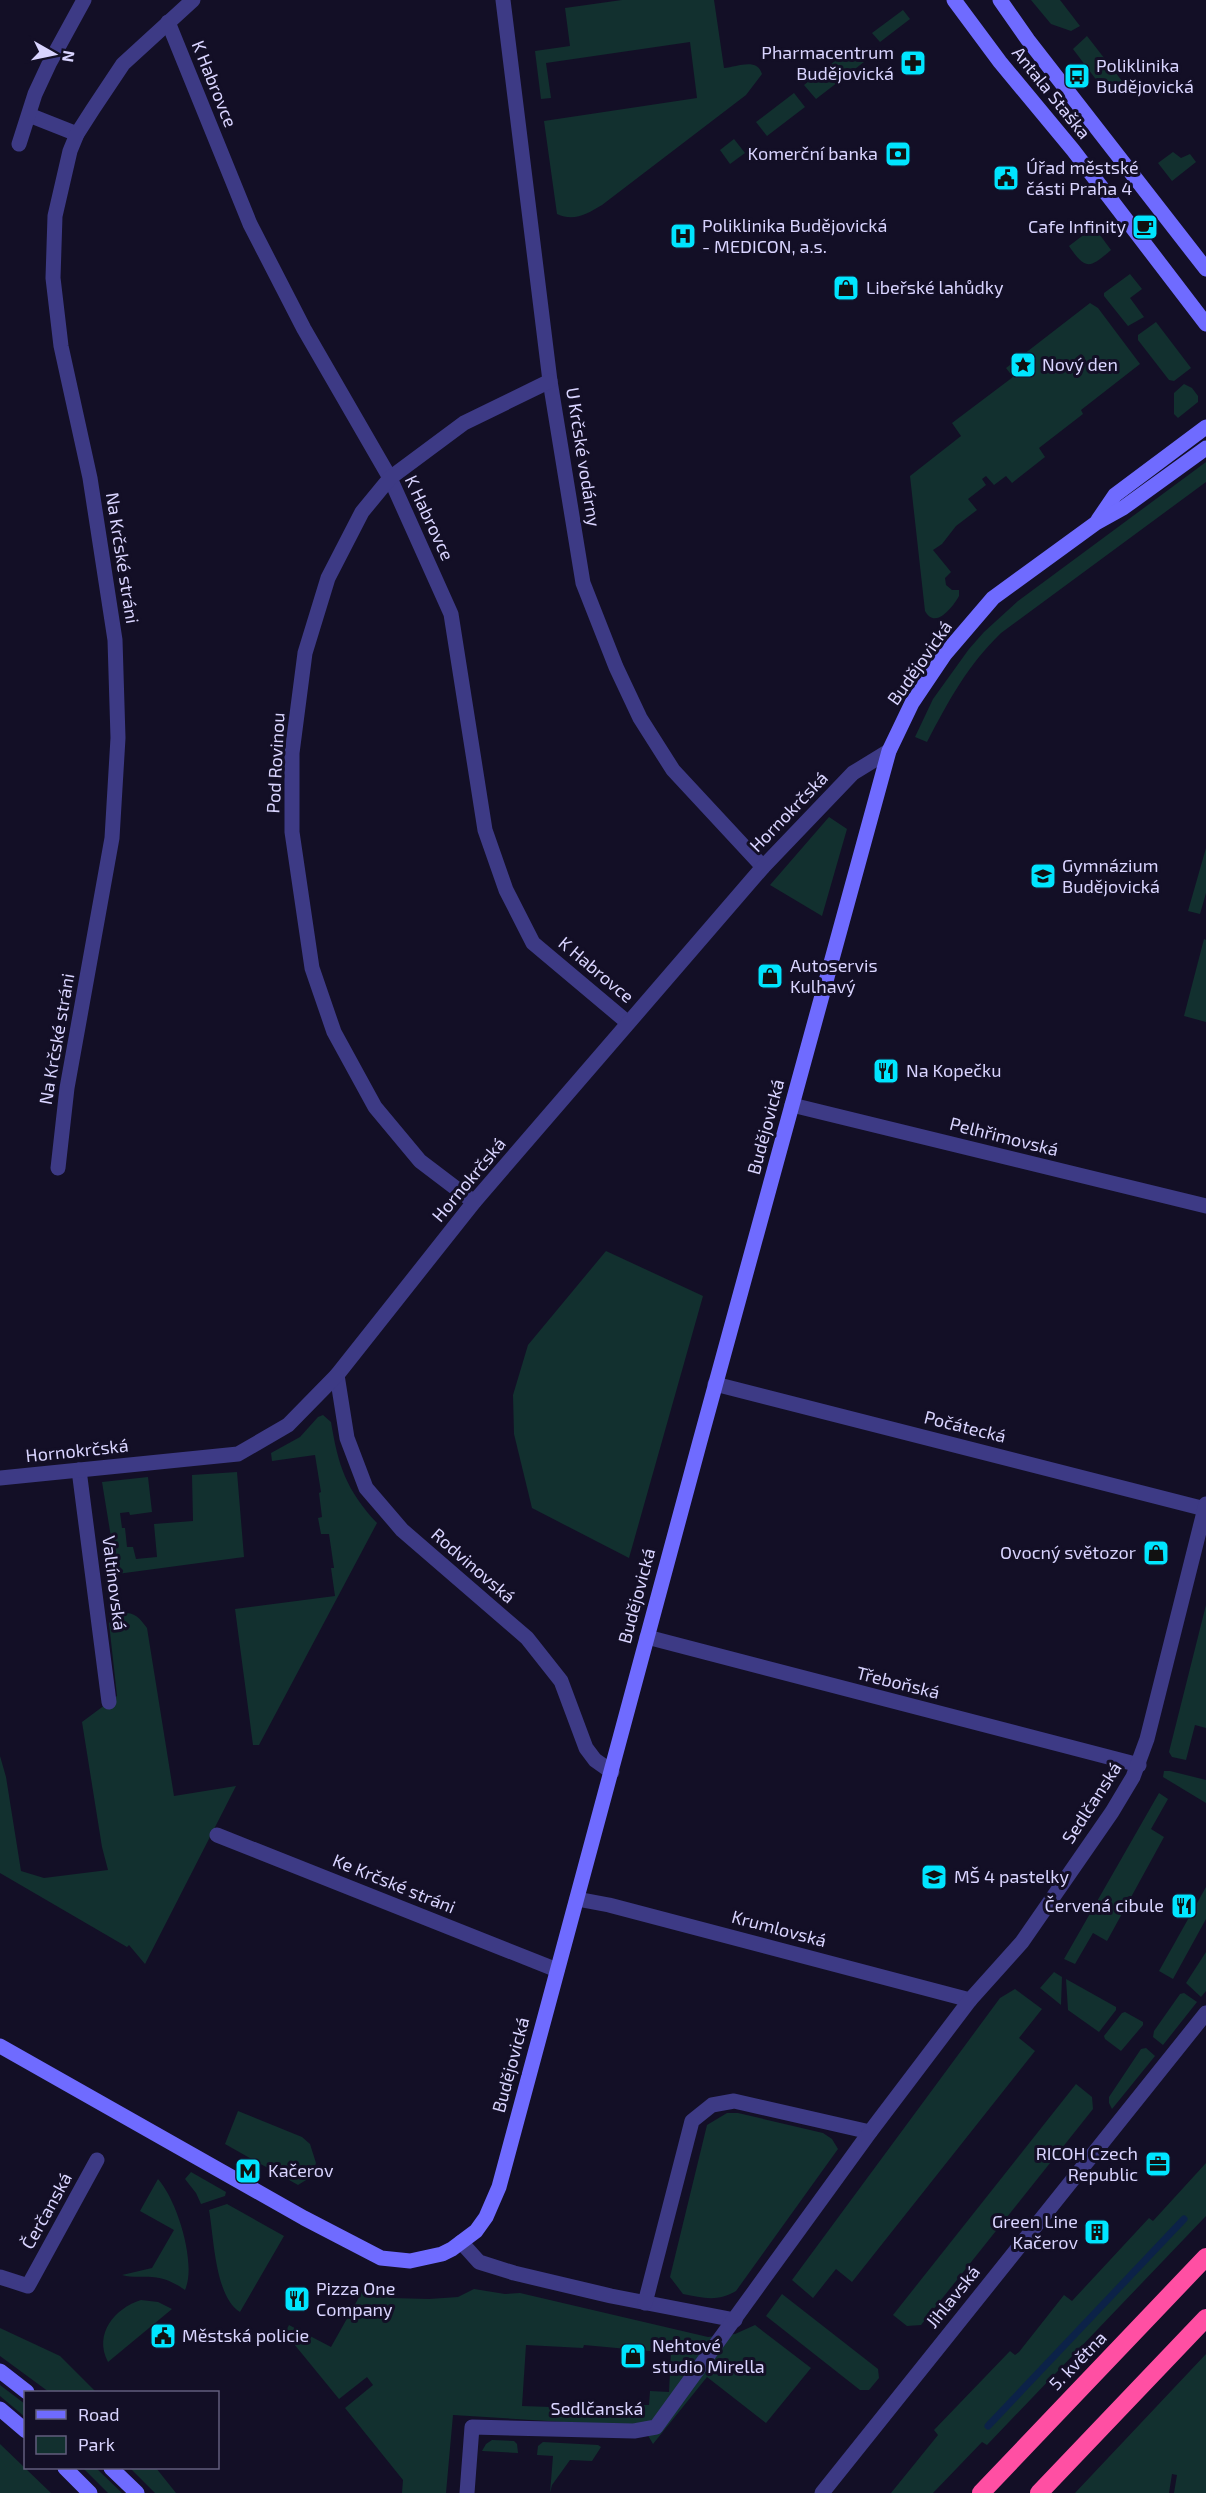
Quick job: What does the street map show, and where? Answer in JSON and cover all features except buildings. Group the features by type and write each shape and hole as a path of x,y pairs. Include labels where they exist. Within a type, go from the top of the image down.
{"highway":[{"name":"5. května","path":"981,2493 1206,2257"},
{"path":"1039,2493 1206,2318"}],"street":[{"path":"19,144 35,94 49,63 84,0"},
{"name":"Na Krčské stráni","path":"58,1168 67,1088 112,838 118,738 115,640 90,478 61,346 53,278 55,216 70,151 77,134 123,64 193,0"},
{"name":"U Krčské vodárny","path":"503,0 550,381 583,583 616,667 640,718 673,770 763,867"},
{"name":"Antala Staška","path":"954,0 1000,62 1073,150 1206,324"},
{"name":"Antala Staška","path":"1000,0 1206,269"},
{"name":"K Habrovce","path":"168,22 250,224 304,329 390,478 451,614 485,830 506,890 533,943 627,1022"},
{"path":"29,116 77,134"},
{"name":"Pod Rovinou","path":"474,1202 420,1161 375,1107 334,1032 312,968 292,832 292,753 305,653 328,578 362,512 390,478 464,423 550,381"},
{"name":"Budějovická","path":"1096,523 1115,495 1206,427"},
{"name":"Budějovická","path":"0,2046 381,2258 410,2260 442,2254 476,2230 486,2217 499,2187 715,1384 889,751 912,703 945,654 993,598 1096,523 1123,508 1206,448"},
{"name":"Hornokrčská","path":"0,1478 238,1454 288,1425 337,1375 474,1202 763,867 853,773 889,751"},
{"name":"Pelhřimovská","path":"792,1105 1206,1206"},
{"name":"Rodvinovská","path":"337,1375 347,1438 366,1488 402,1530 528,1638 561,1681 586,1748 596,1760 612,1772"},
{"name":"Počátecká","path":"715,1384 1205,1506"},
{"name":"Valtínovská","path":"79,1470 109,1702"},
{"name":"Sedlčanská","path":"467,2493 472,2427 634,2432 656,2427 870,2132 970,2000 1022,1942 1112,1812 1139,1765 1205,1506"},
{"name":"Třeboňská","path":"647,1637 1139,1765"},
{"name":"Ke Krčské stráni","path":"217,1835 557,1970"},
{"name":"Krumlovská","path":"577,1899 609,1905 970,2000"},
{"name":"Jihlavská","path":"822,2493 1206,2013"},
{"path":"645,2303 692,2121 712,2105 734,2101 870,2132"},
{"name":"Čerčanská","path":"0,2277 28,2286 97,2160"},
{"path":"461,2242 480,2262 514,2274 735,2320"},
{"path":"0,2371 26,2391"},
{"path":"0,2409 24,2429"},
{"path":"66,2469 90,2493"},
{"path":"112,2469 137,2493"}],"green space":[{"path":"622,0 714,0 724,68 751,64 756,66 762,74 746,95 602,205 580,216 563,216 557,214 544,121 697,98 690,42 546,63 551,98 541,99 535,51 570,46 565,8"},
{"path":"1031,0 1060,0 1080,26 1071,31 1051,24"},
{"path":"903,10 910,19 880,42 872,33"},
{"path":"1087,36 1129,90 1107,94 1073,49"},
{"path":"857,44 864,54 860,57 864,62 816,99 804,85"},
{"path":"794,93 805,107 767,136 756,122"},
{"path":"734,139 745,153 730,164 720,150"},
{"path":"1173,152 1181,158 1190,154 1196,162 1172,181 1158,163"},
{"path":"1094,227 1111,250 1088,264 1080,260 1069,246"},
{"path":"1130,274 1142,289 1130,298 1144,317 1128,326 1104,293"},
{"path":"1090,303 1098,308 1140,364 1081,410 1083,414 1039,448 1045,457 1012,483 1006,476 994,485 986,476 982,479 986,485 968,499 977,510 956,526 942,544 933,550 951,572 945,578 946,585 952,590 959,590 959,596 944,615 939,618 929,616 925,611 910,476 961,436 952,423 1013,377 1006,368"},
{"path":"1156,322 1191,368 1174,381 1169,380 1138,340 1138,335"},
{"path":"1184,384 1192,388 1198,396 1198,402 1178,418 1174,414 1174,393"},
{"path":"1206,462 1206,482 1001,633 968,671 927,742 915,737 933,699 984,632 1018,601"},
{"path":"829,817 847,829 822,916 770,885"},
{"path":"1206,848 1206,893 1200,914 1188,911"},
{"path":"1204,939 1206,940 1206,1022 1184,1016"},
{"path":"606,1251 703,1296 629,1558 532,1508 514,1434 513,1395 528,1345"},
{"path":"323,1415 331,1422 340,1464 351,1488 377,1523 259,1745 253,1745 235,1609 335,1596 329,1534 321,1534 318,1518 322,1517 319,1493 321,1492 315,1455 272,1461 271,1453 300,1437 318,1417"},
{"path":"237,1472 244,1557 117,1574 102,1482 148,1477 152,1512 130,1515 129,1512 120,1513 122,1528 125,1528 127,1547 133,1547 136,1559 157,1557 154,1524 193,1521 192,1475"},
{"path":"1206,1605 1206,1728 1195,1725 1186,1760 1172,1757 1169,1752"},
{"path":"119,1613 135,1616 147,1628 174,1796 236,1786 145,1964 129,1945 127,1947 0,1873 0,1756 6,1777 21,1871 44,1878 108,1870 102,1847 82,1722 117,1696 109,1623"},
{"path":"1164,1771 1206,1780 1206,1803 1163,1777"},
{"path":"1159,1793 1168,1799 1151,1829 1164,1837 1107,1941 1093,1933 1075,1964 1064,1959"},
{"path":"1206,1887 1206,1919 1173,1979 1159,1971"},
{"path":"1206,1952 1206,1991 1201,1997 1186,1983"},
{"path":"1054,1972 1062,1977 1061,2005 1040,1988"},
{"path":"1066,1979 1116,2007 1099,2032 1068,2010"},
{"path":"1015,1989 1042,2009 1019,2038 1035,2051 852,2282 836,2269 813,2298 792,2280 1000,1998"},
{"path":"1184,1993 1197,2002 1163,2045 1153,2037 1154,2031 1180,1994"},
{"path":"1125,2012 1143,2022 1143,2025 1121,2051 1104,2036"},
{"path":"1146,2048 1155,2056 1112,2109 1109,2097 1141,2049"},
{"path":"1076,2084 1092,2097 1093,2109 921,2325 907,2326 893,2315"},
{"path":"238,2111 302,2137 310,2144 316,2163 311,2177 298,2185 225,2144"},
{"path":"727,2113 738,2113 823,2133 832,2139 838,2149 736,2291 723,2297 704,2298 683,2294 670,2277 707,2125"},
{"path":"1206,2163 1206,2216 987,2445 982,2442 933,2493 891,2493 938,2435 934,2430 1010,2351 1015,2355 1019,2352 1064,2295 1072,2301 1149,2218 1153,2221"},
{"path":"191,2172 226,2192 225,2196 201,2204 185,2179"},
{"path":"158,2179 178,2216 187,2249 189,2265 185,2290 161,2278 122,2275 152,2268 174,2230 140,2211"},
{"path":"227,2204 284,2236 240,2312 225,2294 221,2281 214,2251 209,2210"},
{"path":"367,2283 391,2298 458,2297 474,2289 505,2294 520,2293 708,2337 735,2334 755,2325 811,2368 766,2423 707,2377 653,2444 643,2427 453,2415 446,2493 402,2493 403,2480 345,2408 373,2385 367,2377 339,2399 285,2333 289,2325 331,2347","holes":["526,2345 583,2348 584,2345 671,2353 669,2392 650,2391 649,2405 637,2405 636,2410 522,2406"]},
{"path":"782,2294 878,2369 879,2378 869,2390 860,2390 766,2316"},
{"path":"141,2300 158,2302 172,2309 108,2362 103,2342 109,2324 123,2309"},
{"path":"0,2328 60,2356 95,2391 48,2391 0,2356"},
{"path":"1206,2354 1206,2493 1174,2493 1177,2475 1172,2474 1169,2493 1075,2493"},
{"path":"0,2385 24,2403 24,2416 0,2396"},
{"path":"492,2440 514,2441 517,2444 518,2453 482,2451"},
{"path":"543,2442 601,2447 592,2461 570,2460 552,2485 550,2493 553,2456 537,2455 538,2446"},
{"path":"0,2444 51,2493 0,2493"},
{"path":"84,2469 97,2469 122,2493 108,2493"},
{"path":"131,2469 157,2469 176,2493 155,2493"}],"waterway":[{"path":"988,2426 1184,2219"}],"place":[{"name":"Pharmacentrum Budějovická","path":"913,63"},
{"name":"Poliklinika Budějovická","path":"1077,76"},
{"name":"Komerční banka","path":"898,154"},
{"name":"Úřad městské části Praha 4","path":"1006,178"},
{"name":"Cafe Infinity","path":"1145,227"},
{"name":"Poliklinika Budějovická - MEDICON, a.s.","path":"683,236"},
{"name":"Libeřské lahůdky","path":"846,288"},
{"name":"Nový den","path":"1023,365"},
{"name":"Gymnázium Budějovická","path":"1043,876"},
{"name":"Autoservis Kulhavý","path":"770,976"},
{"name":"Na Kopečku","path":"886,1071"},
{"name":"Ovocný světozor","path":"1156,1553"},
{"name":"MŠ 4 pastelky","path":"934,1877"},
{"name":"Červená cibule","path":"1184,1906"},
{"name":"RICOH Czech Republic","path":"1158,2164"},
{"name":"Kačerov","path":"248,2171"},
{"name":"Green Line Kačerov","path":"1097,2232"},
{"name":"Pizza One Company","path":"297,2299"},
{"name":"Městská policie","path":"163,2336"},
{"name":"Nehtové studio Mirella","path":"633,2356"}]}
